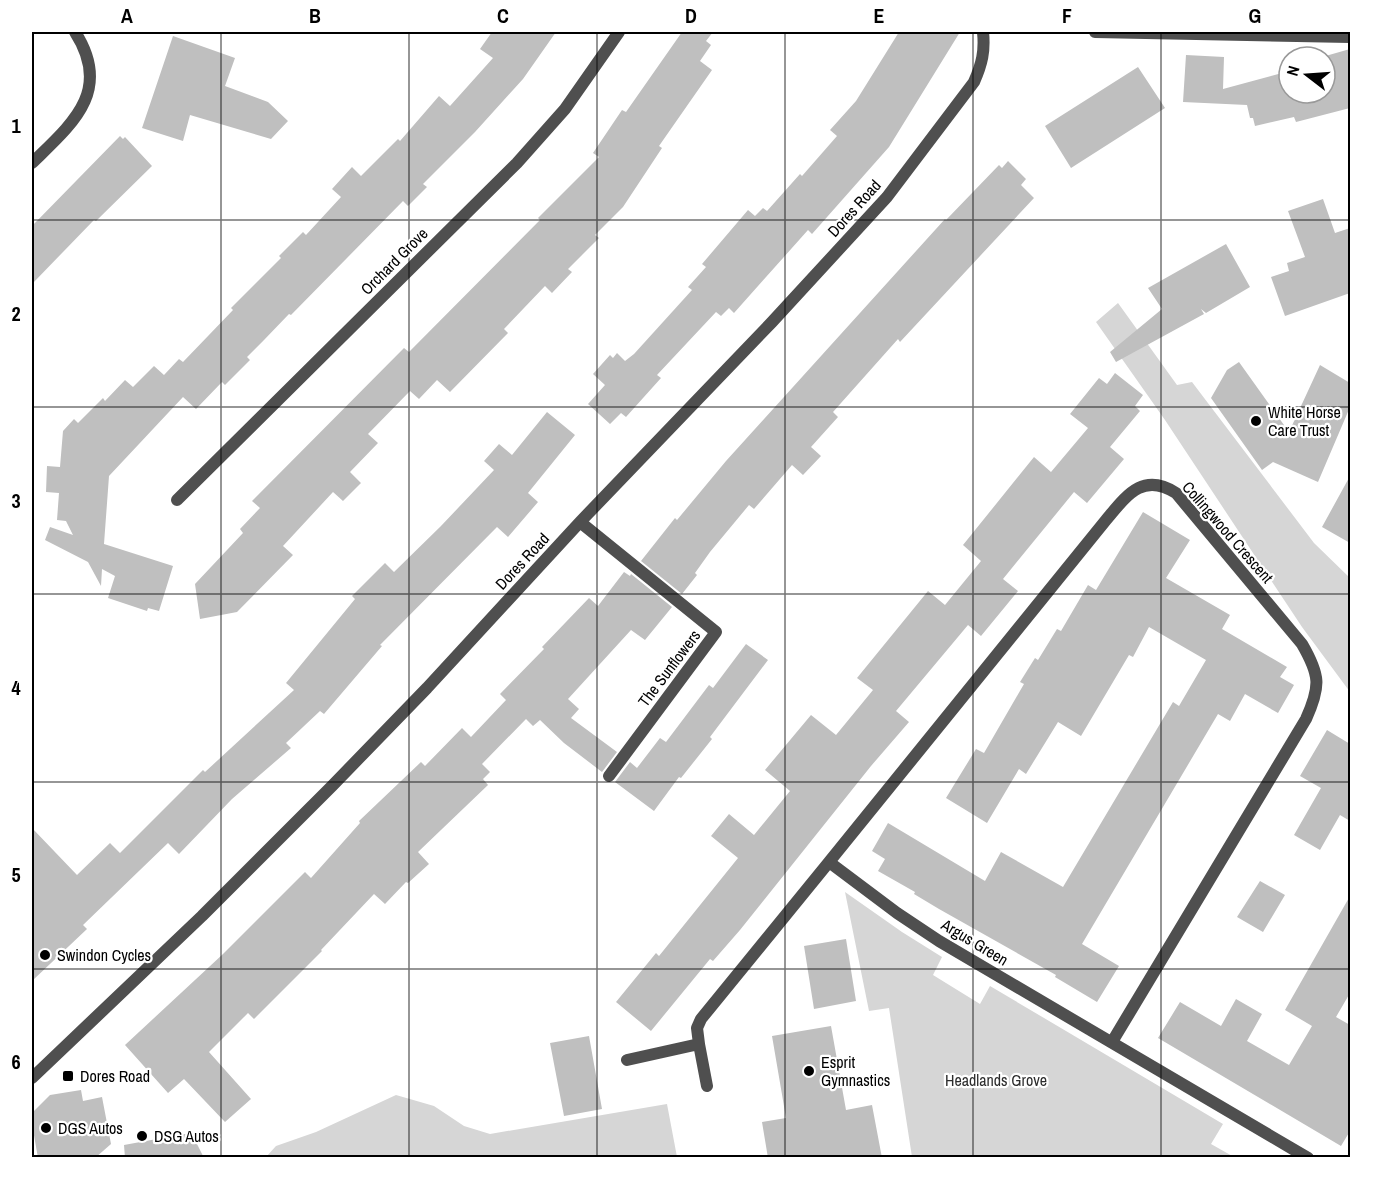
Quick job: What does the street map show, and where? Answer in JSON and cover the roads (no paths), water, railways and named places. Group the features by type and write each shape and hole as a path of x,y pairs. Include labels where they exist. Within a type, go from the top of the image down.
{"street":[{"path":"32,163 65,130 80,111 88,94 90,74 87,57 75,32"},
{"name":"Orchard Grove","path":"177,500 517,163 565,108 619,32"},
{"name":"Dores Road","path":"32,1078 202,916 332,786 772,322 887,197 974,82 985,50 983,32"},
{"path":"1095,32 1350,37"},
{"name":"Collingwood Crescent","path":"829,861 1126,498 1138,487 1155,484 1165,486 1176,493 1302,644 1311,658 1318,686 1306,718 1112,1042"},
{"name":"The Sunflowers","path":"580,522 716,632 609,776"},
{"path":"707,1086 697,1028 701,1019 829,861"},
{"name":"Argus Green","path":"829,861 897,913 939,941 1308,1158"},
{"path":"627,1060 699,1044"}],"place":[{"name":"White Horse Care Trust","path":"1256,421"},
{"name":"Swindon Cycles","path":"45,955"},
{"name":"Esprit Gymnastics","path":"809,1071"},
{"name":"Dores Road","path":"68,1076"},
{"name":"DGS Autos","path":"46,1128"},
{"name":"DSG Autos","path":"142,1136"}],"park label":[{"name":"Headlands Grove","path":"996,1080"}]}
